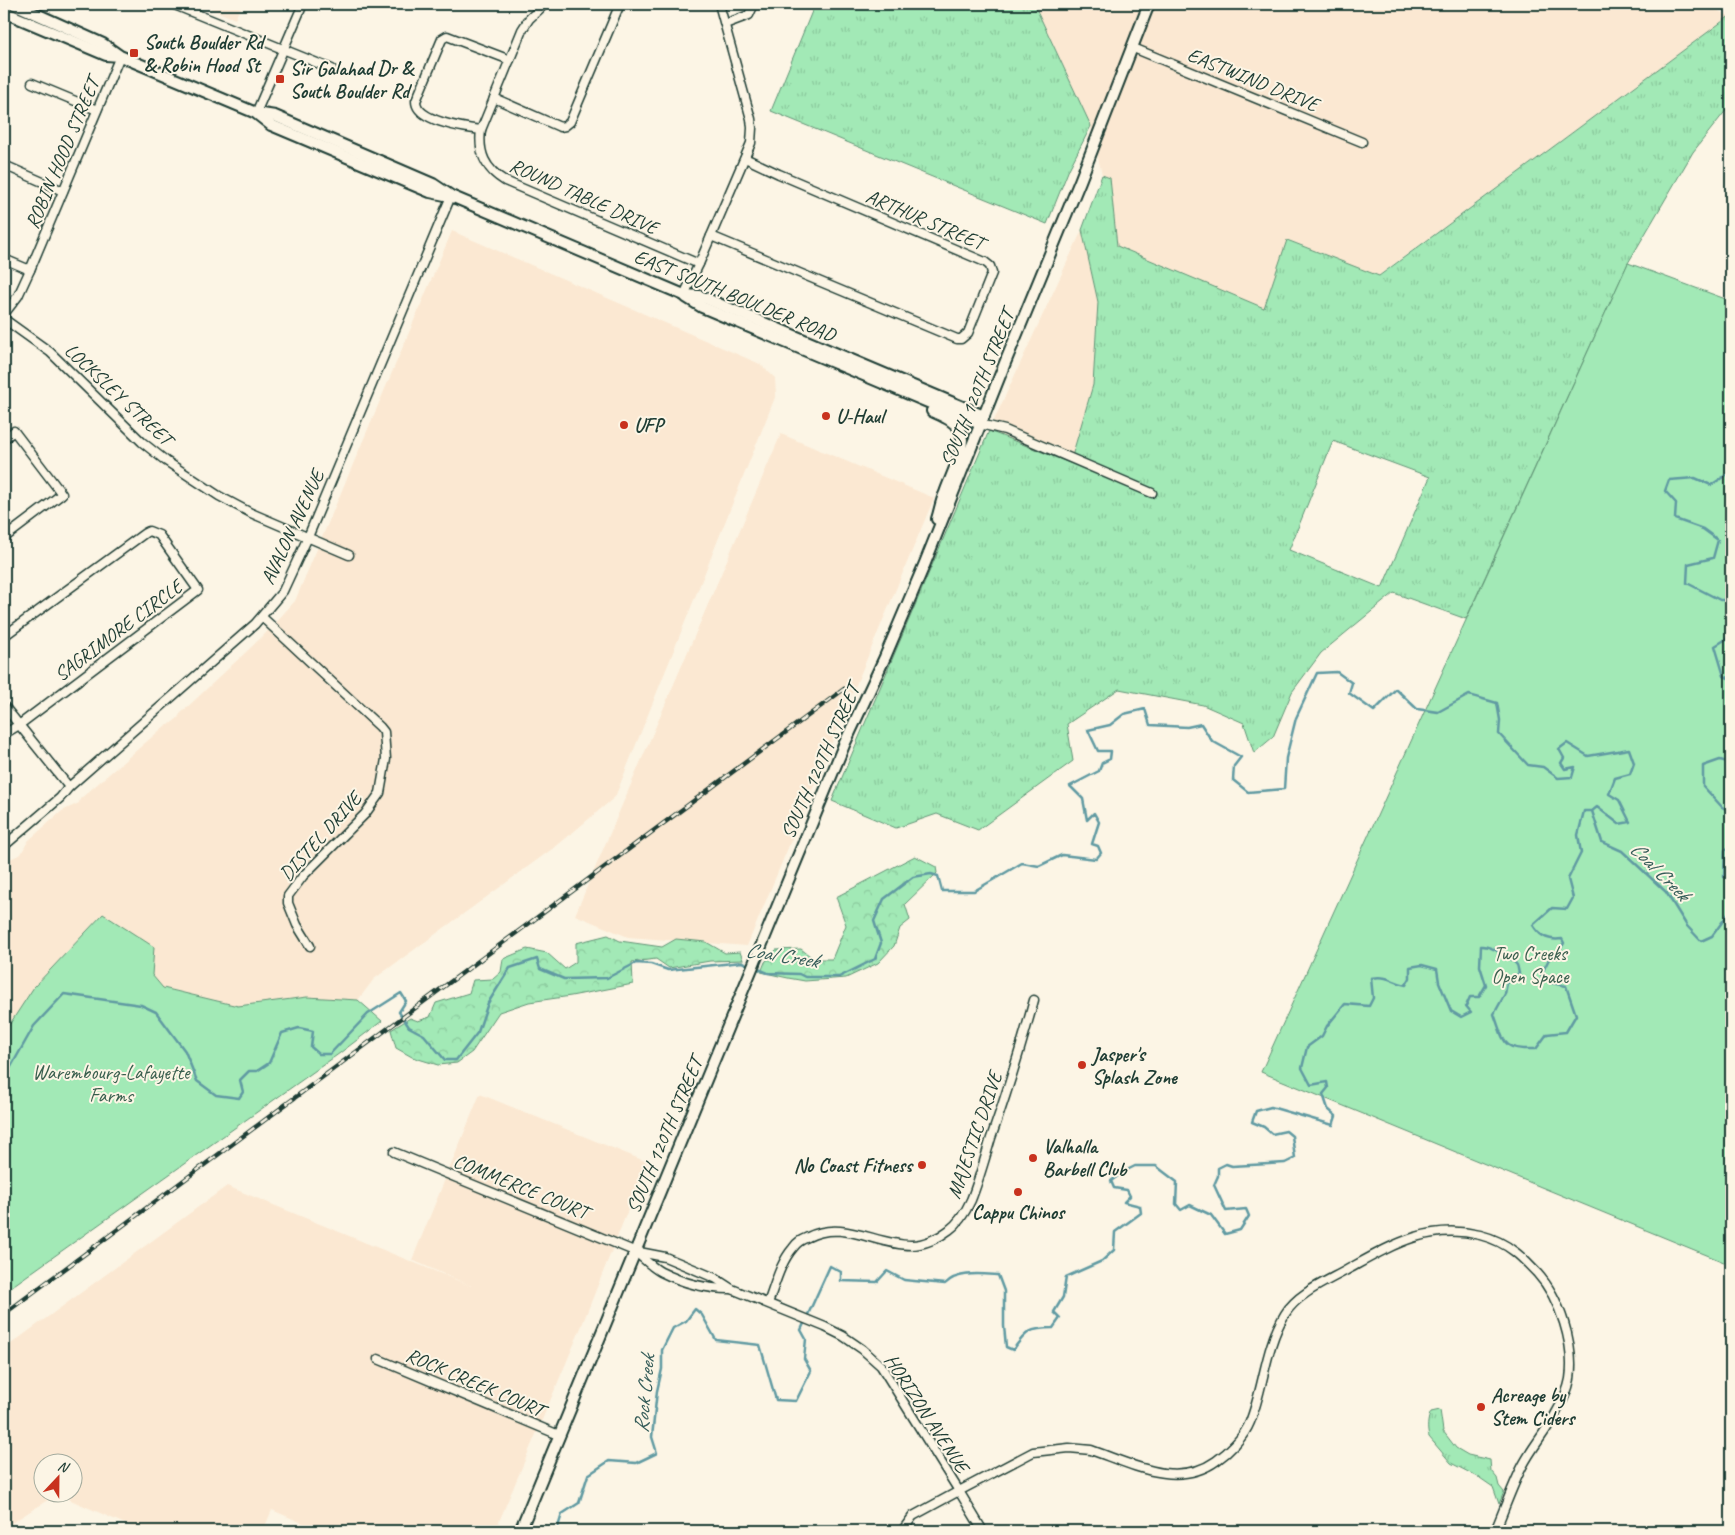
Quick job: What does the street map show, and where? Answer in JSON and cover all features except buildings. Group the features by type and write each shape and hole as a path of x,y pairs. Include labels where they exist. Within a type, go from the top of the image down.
{"main road":[{"name":"EAST SOUTH BOULDER ROAD","path":"14,4 103,44 120,56 256,113 275,116 433,184 451,196 684,295 700,296 982,420"},
{"name":"SOUTH 120TH STREET","path":"520,1531 844,745 882,666 925,563 1073,198 1149,4"},
{"name":"EAST SOUTH BOULDER ROAD","path":"4,12 106,55 120,56"},
{"path":"684,295 702,307 831,361"},
{"name":"EAST SOUTH BOULDER ROAD","path":"831,361 982,420"},
{"name":"EAST SOUTH BOULDER ROAD","path":"831,361 861,382 947,418 961,432 961,451 944,494 925,563"}],"street":[{"path":"172,4 332,69"},
{"path":"256,113 303,4"},
{"name":"ROUND TABLE DRIVE","path":"545,4 529,19 522,30 481,130 481,153 487,165 496,175 522,188 699,264"},
{"path":"494,98 560,127 565,126 570,122 620,4"},
{"path":"684,295 751,143 752,128 719,4"},
{"path":"725,24 749,15 754,4"},
{"path":"481,130 454,127 419,111 416,106 416,101 442,38 447,36 510,60"},
{"name":"EASTWIND DRIVE","path":"1131,47 1362,142"},
{"name":"ROBIN HOOD STREET","path":"4,314 18,296 30,270 120,56"},
{"path":"32,83 97,110"},
{"name":"ARTHUR STREET","path":"711,236 957,339 962,339 968,333 992,272 990,266 985,262 745,158"},
{"path":"4,165 63,191"},
{"name":"AVALON AVENUE","path":"4,846 262,617 284,591 451,196"},
{"path":"4,259 30,270"},
{"name":"LOCKSLEY STREET","path":"4,318 50,352 128,430 166,461 235,504 349,555"},
{"name":"EAST SOUTH BOULDER ROAD","path":"982,420 1152,493"},
{"path":"4,439 14,432 62,494 4,538"},
{"name":"SAGRIMORE CIRCLE","path":"4,636 137,538 150,531 159,535 198,590 20,725"},
{"name":"DISTEL DRIVE","path":"262,617 384,732 386,760 380,792 367,811 303,876 289,893 288,902 297,925 310,946"},
{"path":"4,706 69,787"},
{"path":"4,734 20,725"},
{"name":"MAJESTIC DRIVE","path":"768,1303 786,1258 798,1242 812,1235 824,1230 847,1230 883,1241 912,1245 923,1244 938,1238 959,1221 971,1199 1008,1088 1034,1000"},
{"name":"COMMERCE COURT","path":"394,1152 634,1251"},
{"name":"HORIZON AVENUE","path":"959,1491 1033,1452 1054,1448 1091,1450 1154,1472 1174,1474 1192,1472 1215,1462 1235,1444 1250,1423 1271,1344 1286,1312 1309,1291 1388,1247 1430,1232 1455,1231 1487,1237 1514,1251 1521,1257 1541,1277 1552,1295 1562,1313 1568,1337 1570,1377 1564,1397 1557,1413 1522,1466 1495,1531"},
{"name":"HORIZON AVENUE","path":"634,1251 660,1272 687,1283 712,1289 732,1289"},
{"name":"HORIZON AVENUE","path":"634,1251 666,1257 715,1278 732,1289 844,1336 862,1349 881,1366 983,1531"},
{"name":"ROCK CREEK COURT","path":"378,1359 559,1435"},
{"path":"902,1531 913,1516 959,1491"}],"shaded area":[{"path":"200,4 242,4 235,19"},
{"path":"1034,4 1702,4 1730,16 1378,276 1288,240 1264,308 1117,246 1110,179 1102,175 1091,126"},
{"path":"1082,230 1098,302 1093,385 1070,463 989,431"},
{"path":"452,231 760,364 775,378 776,395 615,797 559,844 374,979 358,1000 307,997 238,1006 163,988 152,976 4,1033 4,862 21,854 28,841 62,811 79,803 80,799 166,725 169,725 178,718 264,635 295,601"},
{"path":"781,434 934,498 747,946 628,937 575,915"},
{"path":"480,1094 647,1162 580,1330 495,1531 321,1531 272,1510 263,1531 141,1531 75,1502 82,1502 82,1452 32,1452 32,1502 45,1502 4,1528 4,1349 227,1186 471,1286 412,1260"}],"green space":[{"path":"815,4 1034,4 1091,126 1069,169 1047,224 771,111"},
{"path":"1731,15 1731,104 1693,152 1628,263 1466,619 1394,593 1321,653 1292,692 1273,737 1254,753 1244,723 1203,705 1119,689 1067,724 1073,761 978,830 937,814 896,828 832,801 989,431 1070,463 1093,385 1098,302 1082,230 1102,175 1110,178 1117,246 1264,308 1287,240 1379,276","holes":["1333,441 1430,477 1382,588 1289,550"]},
{"name":"Two Creeks Open Space","path":"1628,263 1731,301 1731,1265 1261,1072"},
{"path":"915,856 936,867 937,873 905,904 910,920 900,928 894,946 878,963 846,978 805,981 761,972 765,962 776,950 801,949 814,959 832,959 846,925 836,897"},
{"name":"Warembourg-Lafayette Farms","path":"103,914 154,947 152,975 163,988 238,1006 307,997 358,1000 382,1021 340,1053 4,1292 4,1033 34,987"},
{"path":"608,935 620,941 662,947 676,939 706,942 725,953 740,952 743,960 710,961 669,968 656,959 632,962 633,984 529,1002 499,1012 472,1052 457,1063 438,1065 412,1057 396,1048 391,1030 410,1018 418,1021 430,1017 436,1003 469,993 473,980 493,979 501,972 503,959 527,949 547,953 565,969 576,962 576,943"},
{"path":"1440,1410 1443,1431 1456,1448 1468,1455 1490,1460 1491,1471 1504,1492 1499,1504 1493,1487 1451,1463 1429,1437 1428,1425 1431,1412"}],"waterway":[{"name":"Coal Creek","path":"1731,472 1711,485 1695,478 1669,480 1665,491 1676,503 1675,519 1703,529 1718,540 1713,558 1688,564 1687,583 1720,600 1731,600"},
{"name":"Coal Creek","path":"1731,636 1715,646 1724,676 1731,679"},
{"name":"Coal Creek","path":"756,968 768,973 799,974 805,977 839,977 875,959 881,943 874,921 884,899 913,877 931,874 938,876 942,891 974,891 1022,863 1039,866 1062,855 1096,859 1101,853 1098,846 1092,844 1099,822 1094,813 1087,820 1083,799 1070,786 1099,771 1102,763 1110,759 1111,751 1098,751 1088,730 1110,725 1124,714 1145,709 1150,725 1187,727 1201,724 1212,741 1241,757 1234,766 1233,780 1248,792 1284,789 1286,758 1296,718 1317,673 1337,672 1352,683 1349,693 1374,711 1396,689 1417,709 1438,712 1469,695 1497,703 1500,720 1499,734 1528,765 1543,767 1558,778 1572,777 1575,767 1565,769 1561,763 1564,758 1559,749 1567,743 1588,756 1629,749 1634,763 1630,774 1615,778 1609,794 1619,800 1630,822 1619,824 1597,807 1592,811 1602,842 1622,851 1666,892 1687,926 1701,941 1712,936 1731,910"},
{"name":"Coal Creek","path":"1731,763 1720,760 1703,766 1703,786 1722,807 1731,812"},
{"name":"Rock Creek","path":"559,1531 558,1527 562,1514 579,1503 588,1475 609,1461 636,1463 657,1453 652,1437 657,1391 662,1369 662,1350 673,1328 686,1321 695,1309 702,1315 716,1340 760,1345 776,1400 796,1401 811,1371 804,1359 806,1339 801,1330 830,1266 841,1272 841,1281 877,1282 887,1271 904,1280 945,1284 963,1275 998,1275 1004,1291 1006,1347 1013,1350 1029,1332 1053,1328 1060,1318 1054,1312 1063,1297 1066,1277 1102,1261 1114,1250 1115,1232 1141,1213 1140,1206 1124,1202 1130,1196 1127,1190 1114,1188 1111,1181 1123,1172 1135,1166 1156,1166 1177,1182 1176,1204 1181,1210 1190,1205 1211,1215 1225,1234 1240,1230 1249,1216 1246,1209 1226,1211 1214,1185 1218,1176 1218,1168 1226,1164 1232,1166 1285,1163 1295,1158 1292,1136 1286,1131 1272,1134 1264,1127 1252,1122 1256,1111 1271,1107 1333,1125 1336,1116 1328,1109 1323,1094 1328,1088 1327,1082 1311,1085 1302,1068 1307,1047 1322,1036 1327,1026 1345,1004 1369,1006 1373,998 1371,978 1386,978 1406,985 1410,978 1410,967 1422,965 1437,969 1439,982 1451,1011 1461,1017 1471,1012 1466,1006 1470,997 1479,997 1486,985 1480,966 1481,946 1485,946 1511,959 1517,965 1519,973 1507,983 1505,994 1494,1014 1506,1043 1517,1048 1536,1049 1547,1034 1566,1032 1576,1015 1566,986 1552,983 1541,975 1551,955 1559,951 1564,943 1562,939 1545,937 1533,925 1552,908 1567,909 1573,898 1568,879 1581,853 1578,835 1584,811 1592,811"},
{"name":"Coal Creek","path":"1731,849 1725,850 1724,877 1731,877"},
{"name":"Coal Creek","path":"4,1075 8,1072 34,1026 64,994 141,1005 156,1012 185,1051 197,1081 216,1095 239,1098 243,1092 240,1080 249,1071 257,1071 269,1063 282,1033 299,1028 313,1031 311,1047 319,1054 330,1054 368,1014 401,993 406,1001 399,1012 409,1027 424,1035 445,1060 456,1060 478,1032 488,1003 510,968 537,959 540,969 564,979 607,978 636,963 651,964 668,970 742,962 751,966"}],"railway":[{"path":"4,1314 844,689"}],"place":[{"name":"South Boulder Rd & Robin Hood St","path":"134,53"},
{"name":"Sir Galahad Dr & South Boulder Rd","path":"280,79"},
{"name":"U-Haul","path":"826,416"},
{"name":"UFP","path":"624,425"},
{"name":"Jasper's Splash Zone","path":"1082,1065"},
{"name":"Valhalla Barbell Club","path":"1033,1158"},
{"name":"No Coast Fitness","path":"922,1165"},
{"name":"Cappu Chinos","path":"1018,1192"},
{"name":"Acreage by Stem Ciders","path":"1481,1407"}]}
